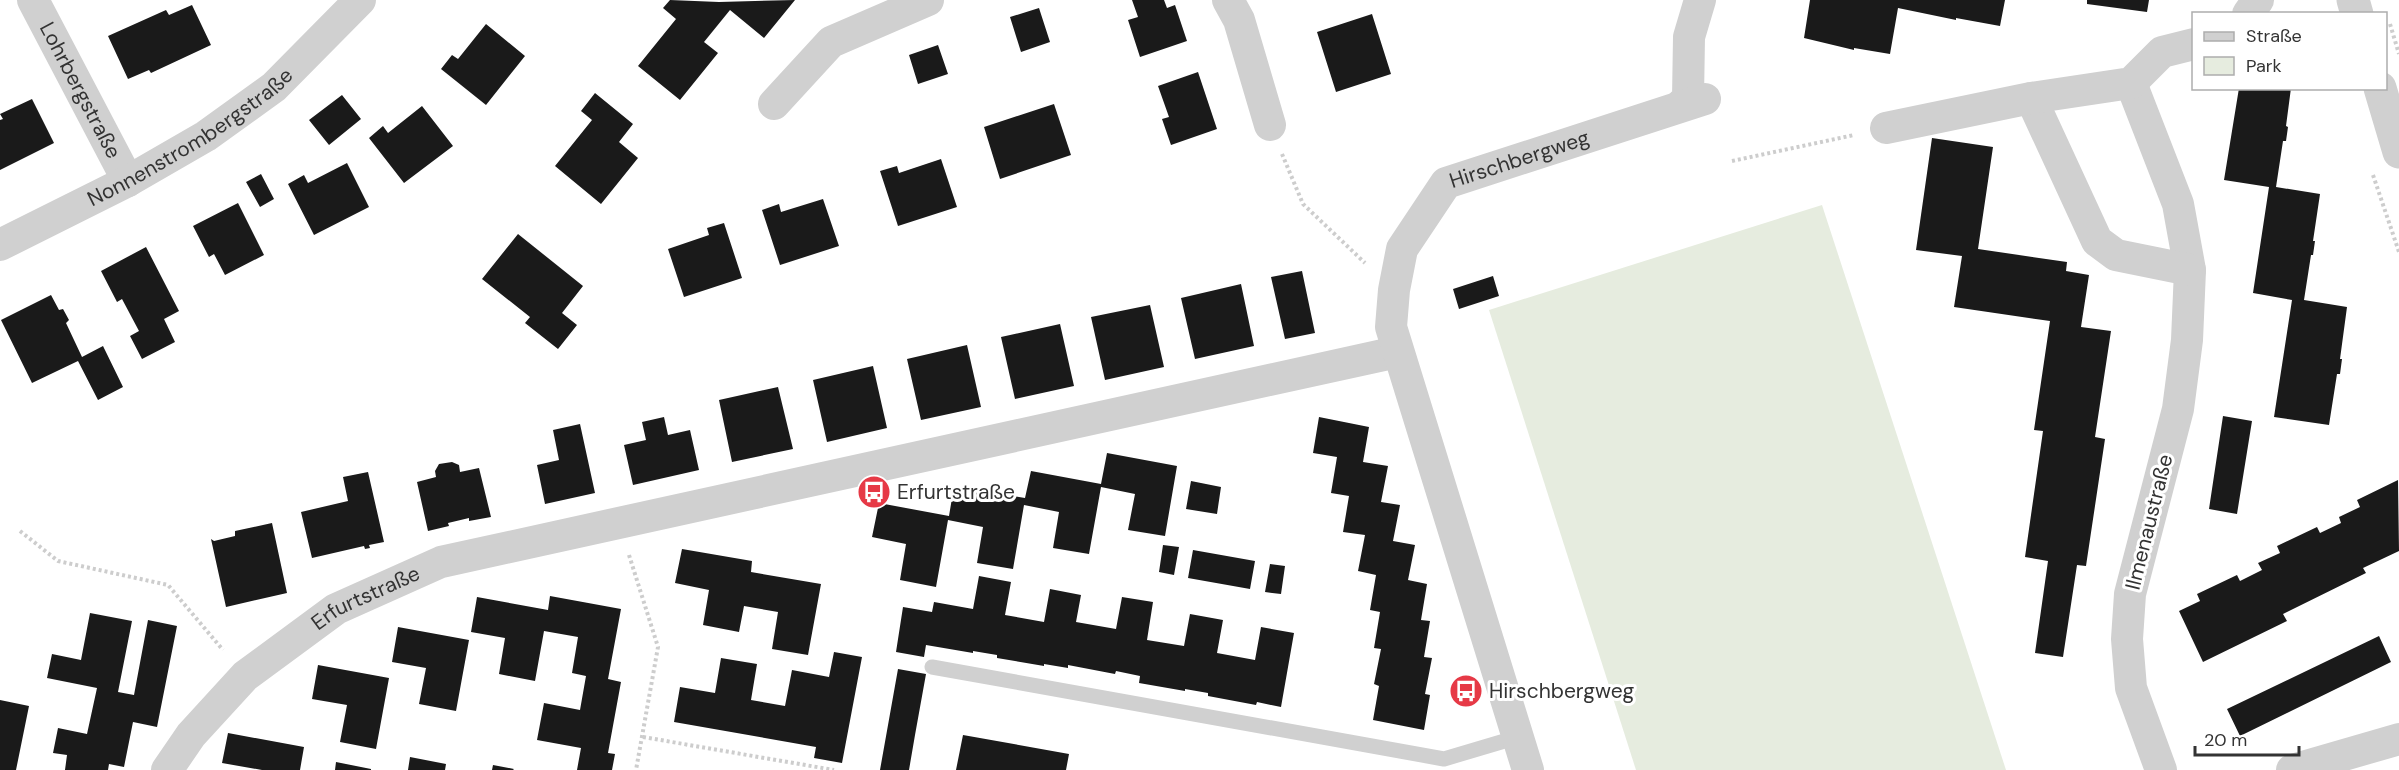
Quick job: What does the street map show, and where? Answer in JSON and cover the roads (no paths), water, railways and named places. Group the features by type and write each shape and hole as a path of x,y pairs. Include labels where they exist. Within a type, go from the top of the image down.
{"street":[{"name":"Lohrbergstraße","path":"33,0 128,182"},
{"name":"Nonnenstrombergstraße","path":"0,245 128,182 206,136 273,87 360,0"},
{"path":"774,104 831,42 928,0"},
{"path":"1228,0 1239,20 1270,125"},
{"name":"Hirschbergweg","path":"1528,770 1397,352 1391,327 1394,290 1402,249 1446,183 1693,103 1688,98 1689,37 1700,0"},
{"path":"1886,128 2031,98 2131,83 2162,52 2192,44"},
{"name":"Ilmenaustraße","path":"2131,83 2178,204 2190,270 2187,340 2178,409 2130,594 2127,639 2131,688 2161,770"},
{"path":"2380,90 2399,152"},
{"path":"2031,98 2097,241 2116,255 2190,270"},
{"name":"Erfurtstraße","path":"167,770 190,735 245,676 336,609 441,562 1397,352"},
{"path":"2292,770 2399,739"}],"lane":[{"path":"932,667 1444,759 1518,736"}],"place":[{"name":"Erfurtstraße","path":"874,492"},
{"name":"Hirschbergweg","path":"1466,691"}]}
